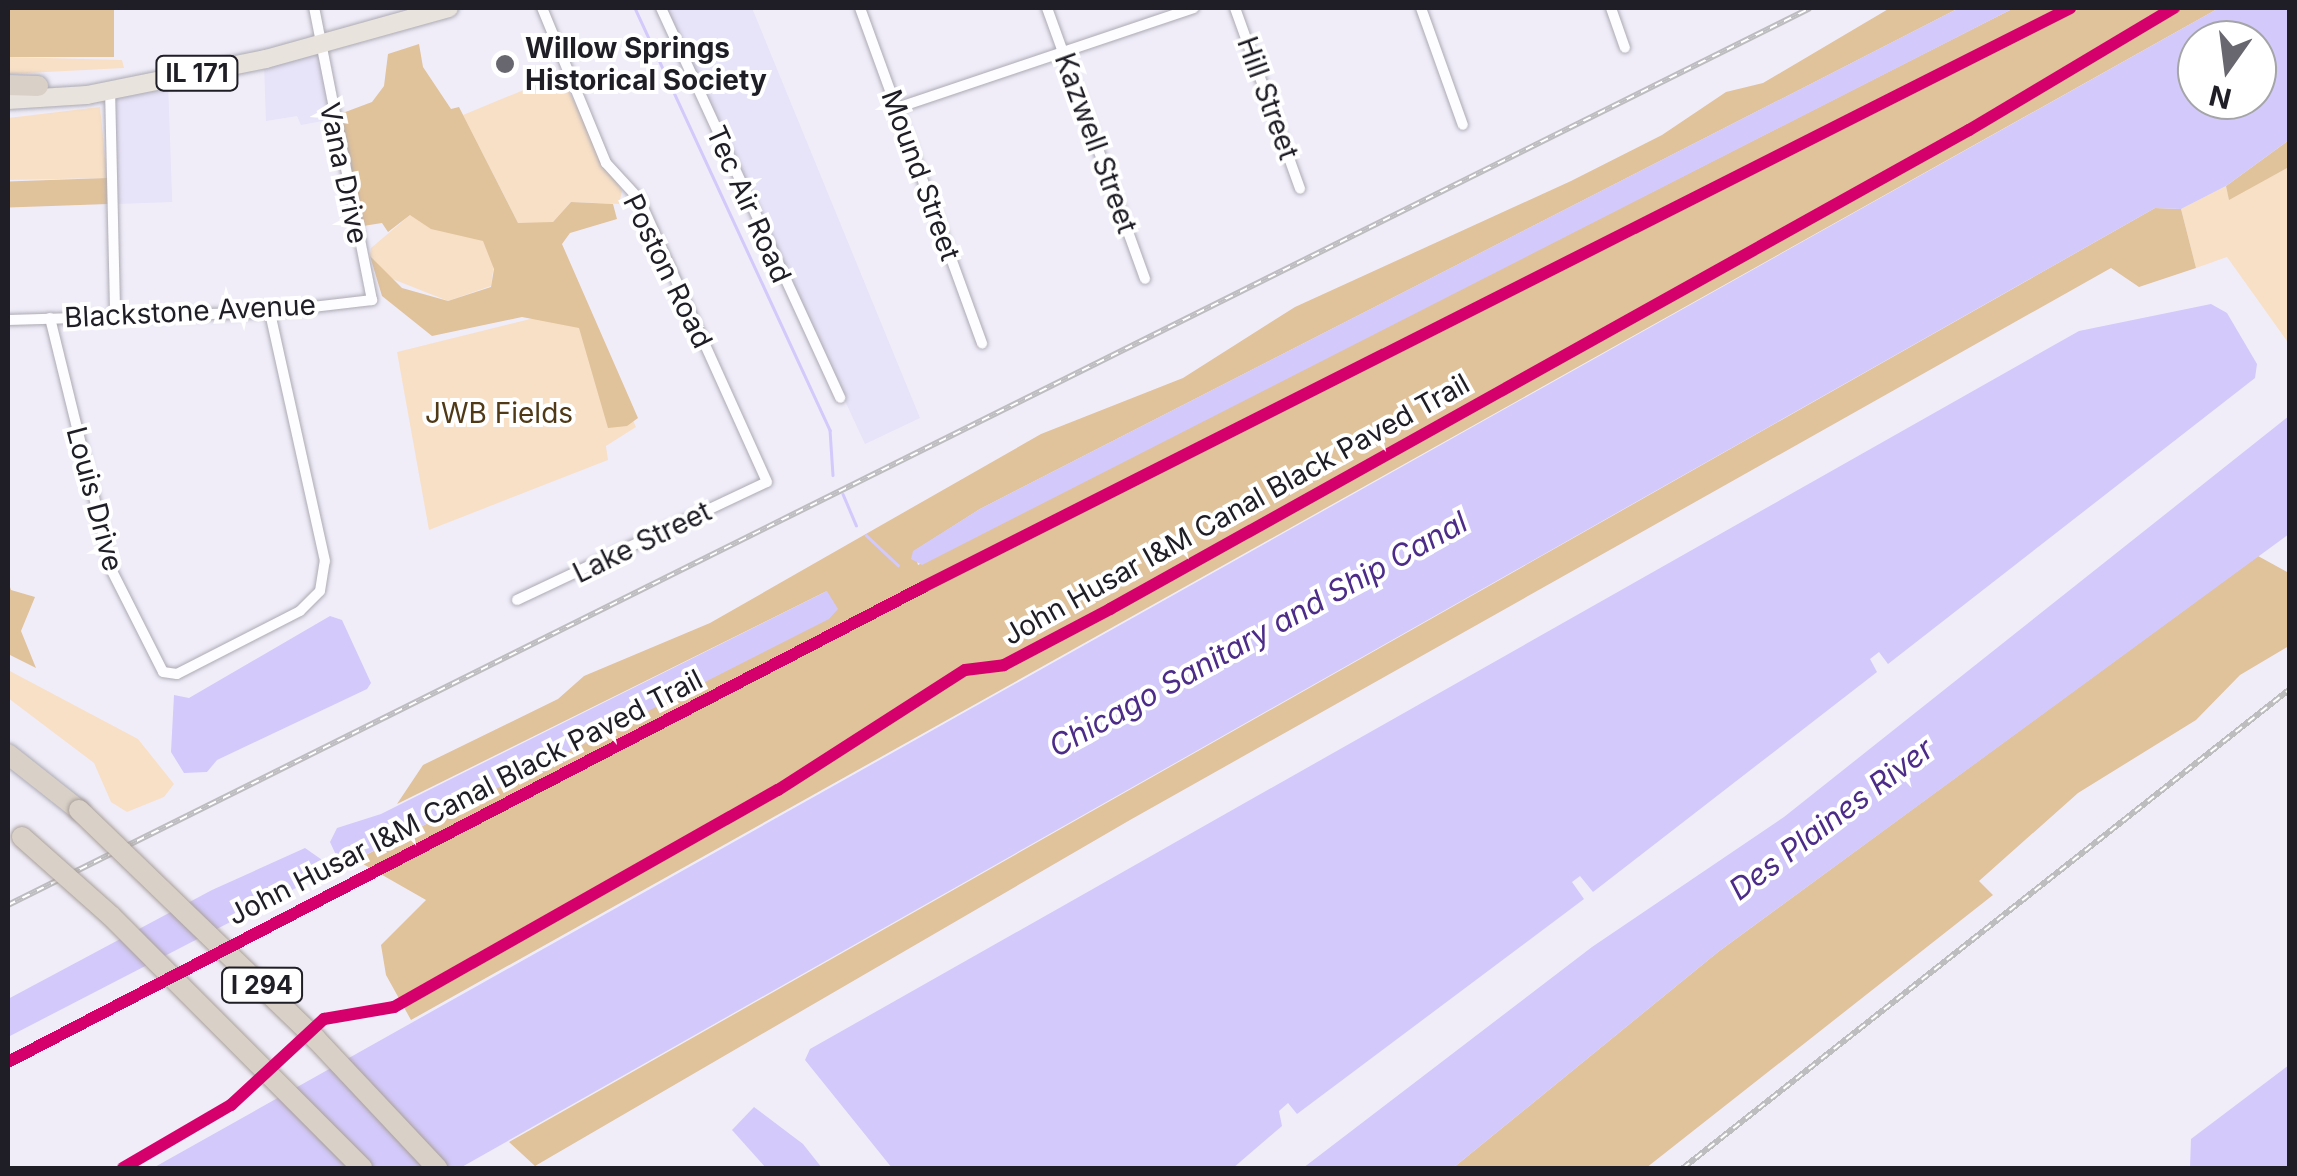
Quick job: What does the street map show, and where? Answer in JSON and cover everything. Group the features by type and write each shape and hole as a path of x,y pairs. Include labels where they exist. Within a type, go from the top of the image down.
{"highway":[{"path":"8,86 38,86"},
{"name":"I 294","path":"8,754 78,810 316,1039 437,1168"},
{"name":"I 294","path":"15,832 111,916 362,1168"}],"main road":[{"name":"IL 171","path":"8,100 87,95 110,87 318,47 449,8"},
{"name":"IL 171","path":"38,86 110,87"}],"street":[{"name":"Vana Drive","path":"314,8 318,47 372,300"},
{"name":"Poston Road","path":"542,8 606,162 639,199 766,482"},
{"name":"Tec Air Road","path":"661,8 840,398"},
{"name":"Mound Street","path":"860,8 982,344"},
{"name":"Kazwell Street","path":"1047,8 1145,279"},
{"path":"896,108 1194,8"},
{"name":"Hill Street","path":"1235,8 1300,189"},
{"path":"1421,8 1463,125"},
{"path":"1610,8 1625,48"},
{"path":"110,87 114,314"},
{"name":"Blackstone Avenue","path":"8,320 270,312 372,300"},
{"name":"Louis Drive","path":"50,318 112,571 163,672 177,674 300,612 320,591 325,561 270,312"},
{"name":"Lake Street","path":"517,600 766,482"}],"shaded area":[{"path":"8,8 114,8 114,57 8,57"},
{"path":"663,8 752,8 920,418 865,444"},
{"path":"1890,8 1959,8 980,509 914,551 918,565 2014,8 2219,8 2198,20 2177,20 2177,32 411,1020 386,975 381,945 426,900 356,860 683,692 827,591 397,804 423,765 558,699 584,676 710,623 1041,434 1183,378 1295,307 1571,181 1662,135 1726,92 1763,83"},
{"path":"419,44 423,67 451,109 459,107 518,223 553,222 571,202 613,204 617,219 570,233 562,244 638,418 627,426 608,428 579,328 522,317 432,336 382,296 370,256 402,288 448,301 491,287 494,269 483,241 431,229 410,215 388,232 382,223 363,226 340,114 372,102 384,86 388,54"},
{"path":"318,50 333,119 301,125 297,116 266,121 264,63"},
{"path":"168,82 172,202 116,204 112,84"},
{"path":"2289,140 2289,167 2229,200 2226,186"},
{"path":"107,178 108,204 9,207 8,181"},
{"path":"2155,208 2181,209 2196,268 2139,287 2111,268 1130,820 535,1166 509,1142"},
{"path":"2258,556 2289,573 2289,646 2240,675 2196,720 2078,793 1979,881 1993,895 1646,1168 1453,1168 1718,952"},
{"path":"8,581 11,590 35,597 21,631 36,668 8,654"}],"green space":[{"path":"8,57 122,60 124,68 8,74"},
{"path":"560,75 622,191 619,204 571,202 553,222 525,225 518,223 463,115"},
{"path":"100,107 107,178 8,180 8,118"},
{"path":"2289,167 2289,344 2227,257 2196,268 2181,209 2226,186 2229,199"},
{"path":"410,215 483,241 494,264 491,286 448,301 390,278 370,256 371,248"},
{"name":"JWB Fields","path":"582,306 636,427 606,446 608,460 429,530 397,352"},
{"path":"8,670 138,739 174,784 164,797 127,812 111,802 94,763 8,698"}],"water":[{"path":"1959,8 2014,8 922,565 911,559 913,551 980,509"},
{"name":"Chicago Sanitary and Ship Canal","path":"2219,8 2289,8 2289,140 2226,186 2181,209 2155,208 460,1168 153,1168 2177,32 2177,120 2277,120 2277,20 2198,20"},
{"path":"2211,304 2227,313 2257,364 2255,378 1888,664 1879,652 1870,659 1877,672 1593,892 1580,876 1572,882 1584,899 1297,1114 1288,1103 1279,1111 1282,1126 1233,1168 892,1168 805,1060 810,1049 2079,331"},
{"name":"Des Plaines River","path":"2289,416 2289,534 1718,952 1453,1168 1303,1168 1592,947 1784,817"},
{"path":"827,591 838,609 829,619 356,860 336,855 330,842 337,828 381,814"},
{"path":"330,616 342,620 371,683 367,689 217,760 207,772 184,773 171,752 174,695 189,698"},
{"path":"305,848 325,862 321,875 8,1037 8,999 212,890"},
{"path":"2289,1065 2289,1168 2190,1168 2191,1139"},
{"path":"754,1107 803,1144 822,1168 766,1168 732,1130"}],"waterway":[{"path":"635,8 830,430 833,475"},
{"path":"843,494 856,525"},
{"path":"866,535 898,565"}],"railway":[{"path":"8,905 1810,8"},
{"path":"1683,1168 2290,689"}],"cycle path":[{"name":"John Husar I&M Canal Black Paved Trail","path":"8,1062 923,587 2070,8"},
{"name":"John Husar I&M Canal Black Paved Trail","path":"123,1168 231,1105 324,1019 394,1007 778,790 965,670 1004,665 1110,609 1969,130 2174,8"}],"place":[{"name":"Willow Springs Historical Society","path":"505,64"}]}
